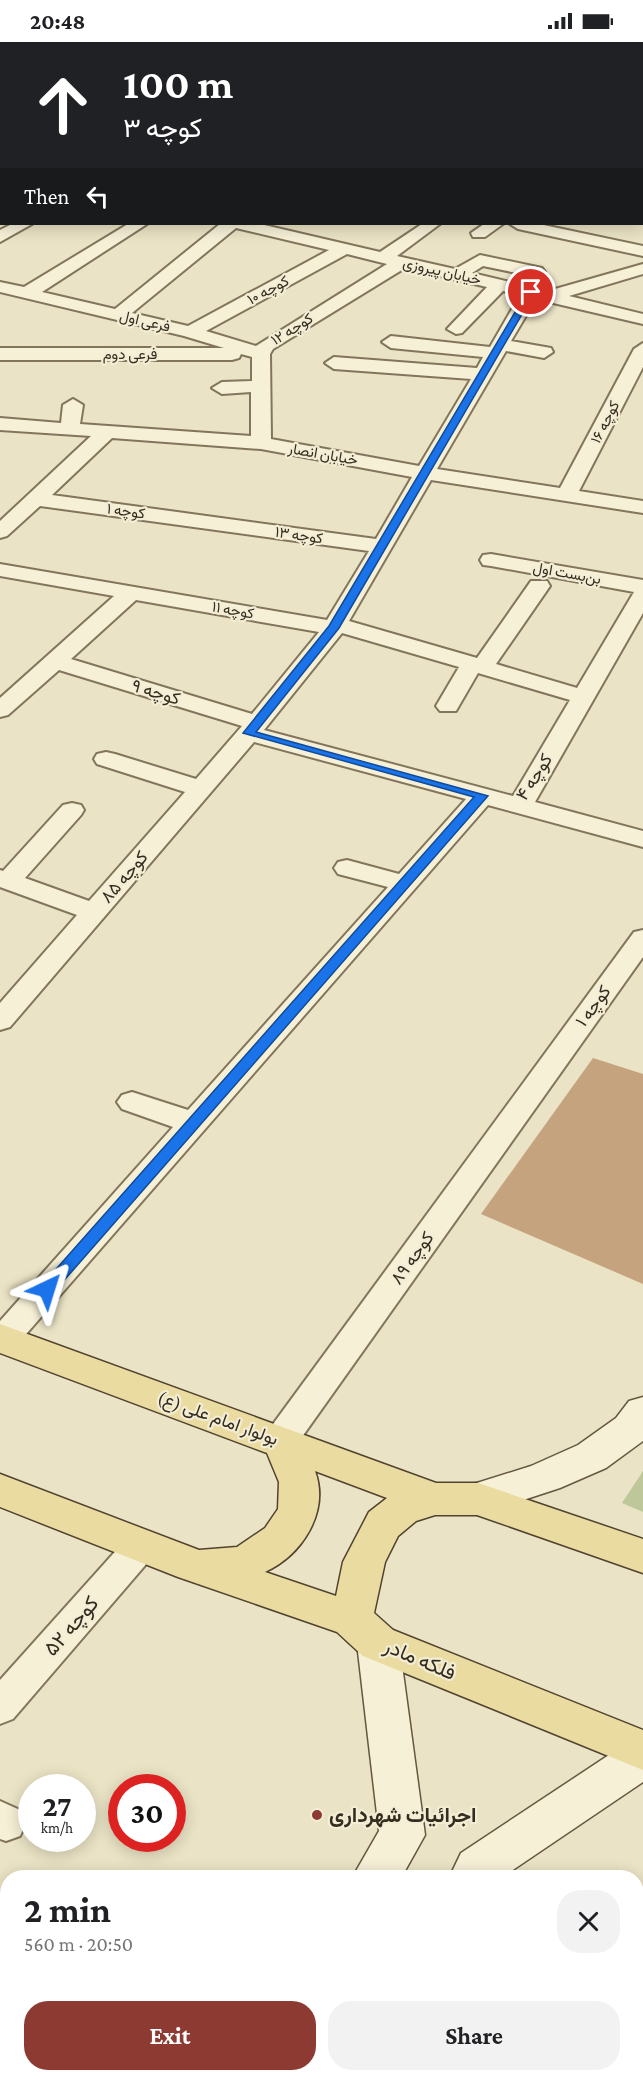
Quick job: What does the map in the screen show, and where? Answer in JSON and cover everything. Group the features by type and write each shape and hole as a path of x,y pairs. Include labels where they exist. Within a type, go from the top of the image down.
{"main road":[{"name":"بولوار امام علی (ع)","path":"2,1339 435,1499"},
{"path":"193,1565 238,1564 269,1550 284,1534 297,1514 300,1496 296,1473 280,1441"},
{"path":"0,1490 365,1631 364,1562 383,1524 403,1508 435,1499 478,1499 643,1556"},
{"name":"فلکه مادر","path":"365,1631 643,1750"}],"street":[{"path":"0,237 22,225"},
{"path":"27,293 137,225"},
{"path":"118,315 229,225"},
{"name":"کوچه ۱۲","path":"261,443 261,354 265,346 393,260 431,225"},
{"path":"479,233 493,225"},
{"path":"523,225 643,251"},
{"name":"خیابان پیروزی","path":"268,226 316,241 643,319"},
{"path":"316,241 332,229"},
{"name":"کوچه ۱۰","path":"190,332 346,248"},
{"path":"458,275 480,260 537,272"},
{"path":"540,294 643,269"},
{"path":"456,329 499,285"},
{"name":"فرعی اول","path":"0,286 190,332 261,354"},
{"name":"کوچه ۸۵","path":"0,1021 10,995 95,912 253,728 335,626 482,374 540,294"},
{"path":"392,342 544,352"},
{"name":"کوچه ۱۶","path":"567,495 643,349"},
{"name":"فرعی دوم","path":"0,354 50,360 175,359 261,354"},
{"path":"334,363 482,374"},
{"path":"222,388 261,386"},
{"path":"70,429 73,405"},
{"name":"خیابان انصار","path":"4,428 70,429 261,443 424,473 643,507"},
{"path":"0,532 107,432"},
{"name":"کوچه ۱","path":"36,499 217,524"},
{"name":"کوچه ۱۳","path":"217,524 382,546"},
{"name":"بن‌بست اول","path":"491,560 643,587"},
{"name":"کوچه ۱۱","path":"0,570 335,626"},
{"path":"448,706 539,586"},
{"path":"0,710 131,592"},
{"name":"کوچه ۴","path":"253,728 520,806 643,594"},
{"path":"335,626 583,697"},
{"name":"کوچه ۹","path":"55,661 253,728"},
{"path":"106,759 201,789"},
{"path":"2,1339 482,796"},
{"path":"520,806 643,839"},
{"path":"72,810 4,879 95,912"},
{"path":"347,868 405,883"},
{"name":"کوچه ۱","path":"544,1075 643,938"},
{"name":"کوچه ۸۹","path":"280,1441 544,1075"},
{"path":"132,1102 194,1123"},
{"path":"478,1499 578,1466 640,1422"},
{"name":"کوچه ۵۲","path":"0,1707 142,1545"},
{"path":"365,1631 402,1835 380,1870"},
{"path":"476,1870 643,1757"}],"green space":[{"path":"643,1471 643,1512 622,1503"}],"building":[{"path":"593,1058 643,1074 643,1284 481,1214"}],"place":[{"name":"اجرائیات شهرداری","path":"317,1815"}],"route":[{"path":"47,1289 482,796 249,733 334,628 531,292"}]}
